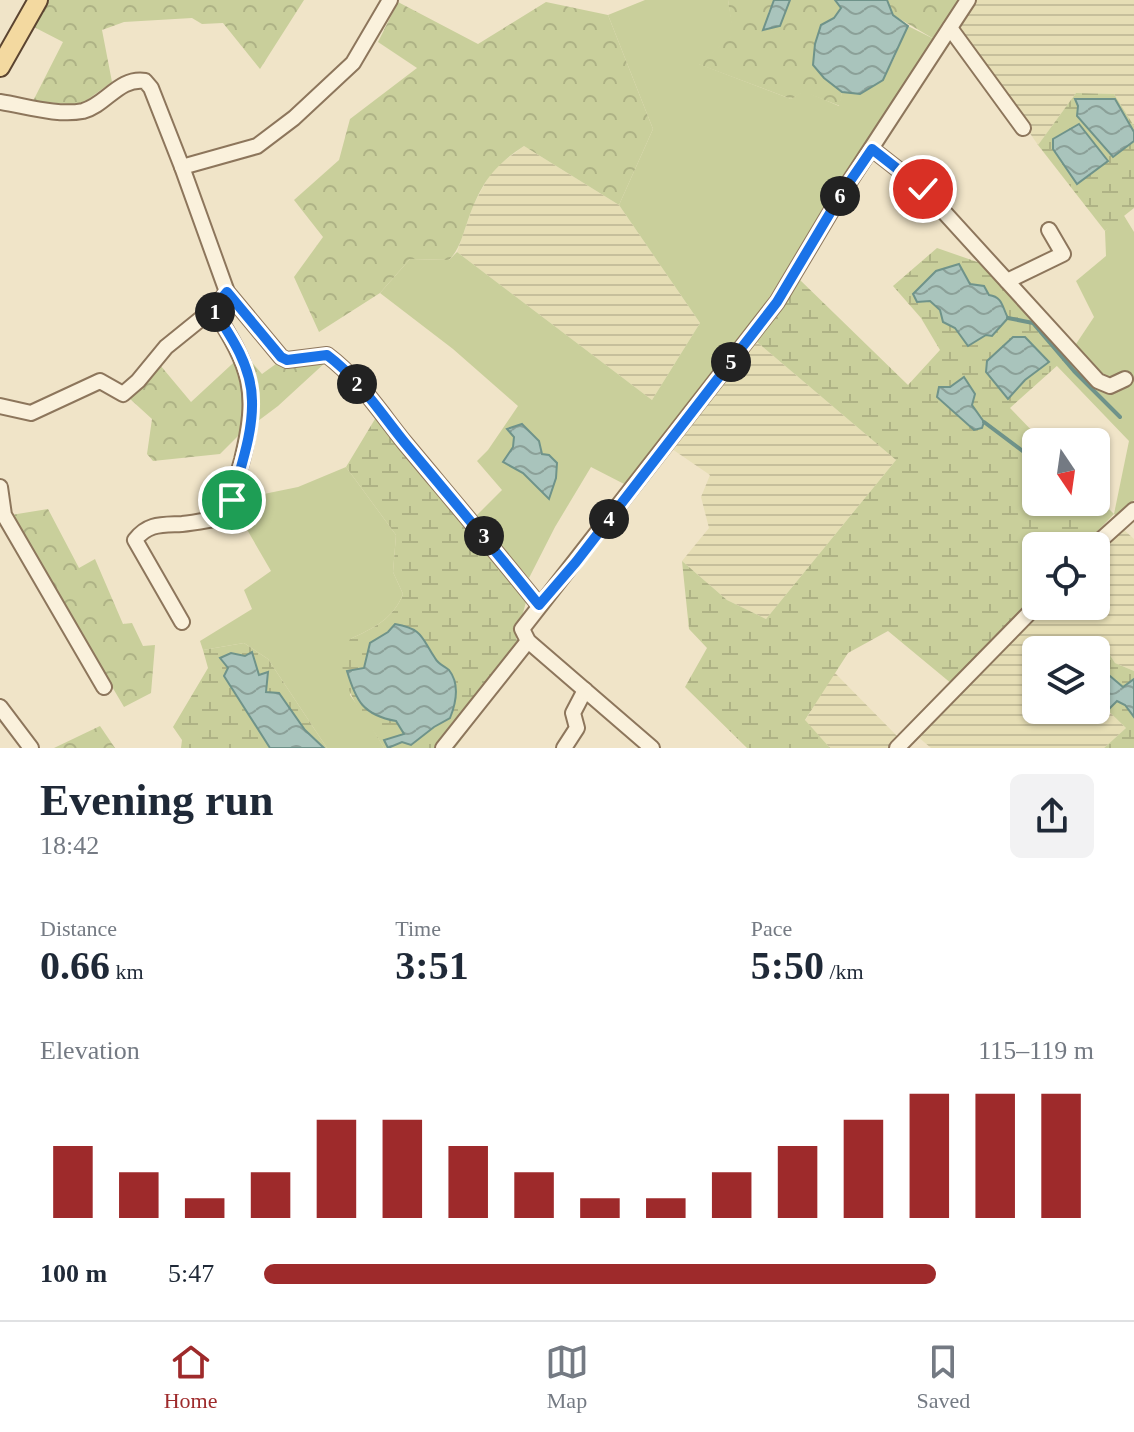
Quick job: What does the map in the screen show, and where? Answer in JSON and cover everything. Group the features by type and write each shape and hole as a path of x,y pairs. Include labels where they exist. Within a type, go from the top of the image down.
{"main road":[{"path":"0,67 38,0"}],"street":[{"path":"182,167 257,146 294,118 353,63 390,0"},
{"path":"652,748 528,641 522,629 777,302 842,193 968,0"},
{"path":"950,28 1023,128"},
{"path":"0,102 59,111 85,111 124,84 135,79 145,81 151,88 182,167 227,292 281,357 287,360 327,355 339,363 379,406 403,440 539,605"},
{"path":"872,149 923,189 1098,381 1110,386 1125,379"},
{"path":"1007,281 1063,254 1049,230"},
{"path":"0,406 31,413 100,381 123,394 166,347 213,309 227,292"},
{"path":"182,622 135,540 142,530 161,523 182,524 221,518 232,500 248,436 252,400 248,375 234,341 213,309"},
{"path":"0,487 4,515 104,687"},
{"path":"1110,532 1134,510"},
{"path":"897,748 1022,620"},
{"path":"443,748 528,641"},
{"path":"564,748 577,728 573,713 585,690"},
{"path":"0,707 31,748"}],"shaded area":[{"path":"971,0 1134,0 1134,126 1114,94 1076,93 1038,145 957,28"},
{"path":"524,146 619,205 700,323 652,400 457,252 473,206 492,170"},
{"path":"757,342 896,460 766,619 727,600 682,561 709,528 701,497 710,475 672,449"},
{"path":"1122,528 1134,539 1134,671 1115,663 1110,655 1110,636 1022,636 1022,724 1110,724 1110,713 1126,728 1104,748 931,748 917,736 1032,620 1110,620 1110,540"},
{"path":"834,672 899,738 889,748 830,748 805,721"}],"green space":[{"path":"45,0 304,0 260,69 223,23 202,24 192,18 124,22 102,30 112,82 80,105 33,101 63,42 30,25"},
{"path":"645,0 728,0 734,35 699,64 791,99 804,91 839,106 842,92 869,88 886,73 908,26 934,39 762,309 628,486 591,467 529,578 475,517 502,490 477,461 518,406 453,349 380,293 410,259 449,260 457,252 652,400 700,323 619,205 653,129 608,15"},
{"path":"728,0 774,0 768,13 780,26 790,0 835,0 841,8 834,18 824,78 842,92 840,106 804,92 791,99 698,64 733,35"},
{"path":"887,0 958,0 934,39 893,15"},
{"path":"398,2 478,44 546,2 608,15 653,129 619,205 524,146 504,161 483,186 459,246 449,260 410,259 380,293 319,332 294,277 323,237 294,200 339,160 350,119 417,68 378,42"},
{"path":"1076,93 1114,94 1134,126 1134,208 1105,231 1038,145"},
{"path":"1123,214 1134,232 1134,500 1118,517 1114,514 1129,441 1056,365 1068,356 1094,317 1076,281 1106,256 1105,231"},
{"path":"937,248 983,264 1068,356 1010,408 1029,428 1022,428 1022,516 1110,516 1110,510 1114,514 1097,532 1022,532 1022,611 952,684 888,631 848,653 805,720 830,748 747,748 685,687 707,648 689,629 682,561 727,600 766,619 896,460 757,342 799,279 908,385 940,350 921,318 893,286"},
{"path":"244,353 262,374 280,361 327,361 220,454 153,461 147,454 152,419 129,398 160,365 191,402"},
{"path":"378,414 526,602 516,639 530,648 455,748 384,748 352,697 344,675 342,660 350,639 375,627 388,616 403,594 393,572 396,535 346,467"},
{"path":"346,467 396,535 393,572 403,594 388,616 375,627 350,639 350,695 384,748 327,748 268,659 244,643 203,650 200,641 252,609 244,590 271,571 238,514 244,498 298,487"},
{"path":"48,509 79,568 95,559 123,624 132,623 143,646 155,645 151,693 124,707 11,515"},
{"path":"244,643 268,659 327,748 181,748 182,740 173,727 208,668 203,650"},
{"path":"1110,655 1115,663 1134,671 1134,748 1104,748 1126,728 1110,713"},
{"path":"100,726 115,748 54,748"}],"water":[{"path":"774,0 790,0 780,26 763,30"},
{"path":"835,0 887,0 893,15 908,26 883,80 860,94 842,92 813,65 821,25 834,18 841,8"},
{"path":"1075,99 1115,99 1134,132 1134,141 1113,157 1077,116"},
{"path":"1079,124 1108,161 1077,184 1053,149 1053,139"},
{"path":"959,264 970,284 984,286 989,295 1000,300 1008,318 992,336 986,335 968,346 955,328 943,322 940,310 930,301 917,302 913,294 936,271"},
{"path":"1013,337 1025,337 1049,362 1025,380 1008,399 986,372 987,361"},
{"path":"964,377 975,394 972,405 984,422 982,428 974,430 937,397 939,387 950,387"},
{"path":"522,424 539,441 542,454 549,455 557,463 549,499 523,473 503,462 513,447 514,437 507,429"},
{"path":"395,624 411,628 420,635 436,660 449,670 455,681 456,694 450,718 411,745 402,742 388,748 384,740 404,734 396,721 376,715 362,705 347,671 364,668 370,643"},
{"path":"252,652 259,675 268,672 266,692 279,693 305,730 324,748 270,748 224,676 228,668 220,658 231,653 245,656"},
{"path":"1110,676 1123,687 1134,679 1134,717 1125,705 1117,701 1110,708"}],"waterway":[{"path":"1008,318 1033,323 1074,371 1120,417"},
{"path":"984,422 1022,450"}],"route":[{"path":"232,500 248,436 252,400 248,375 234,341 213,309 227,292 281,357 296,360 327,355 339,363 379,406 403,440 539,605 576,562 777,302 872,149 923,189"}]}
